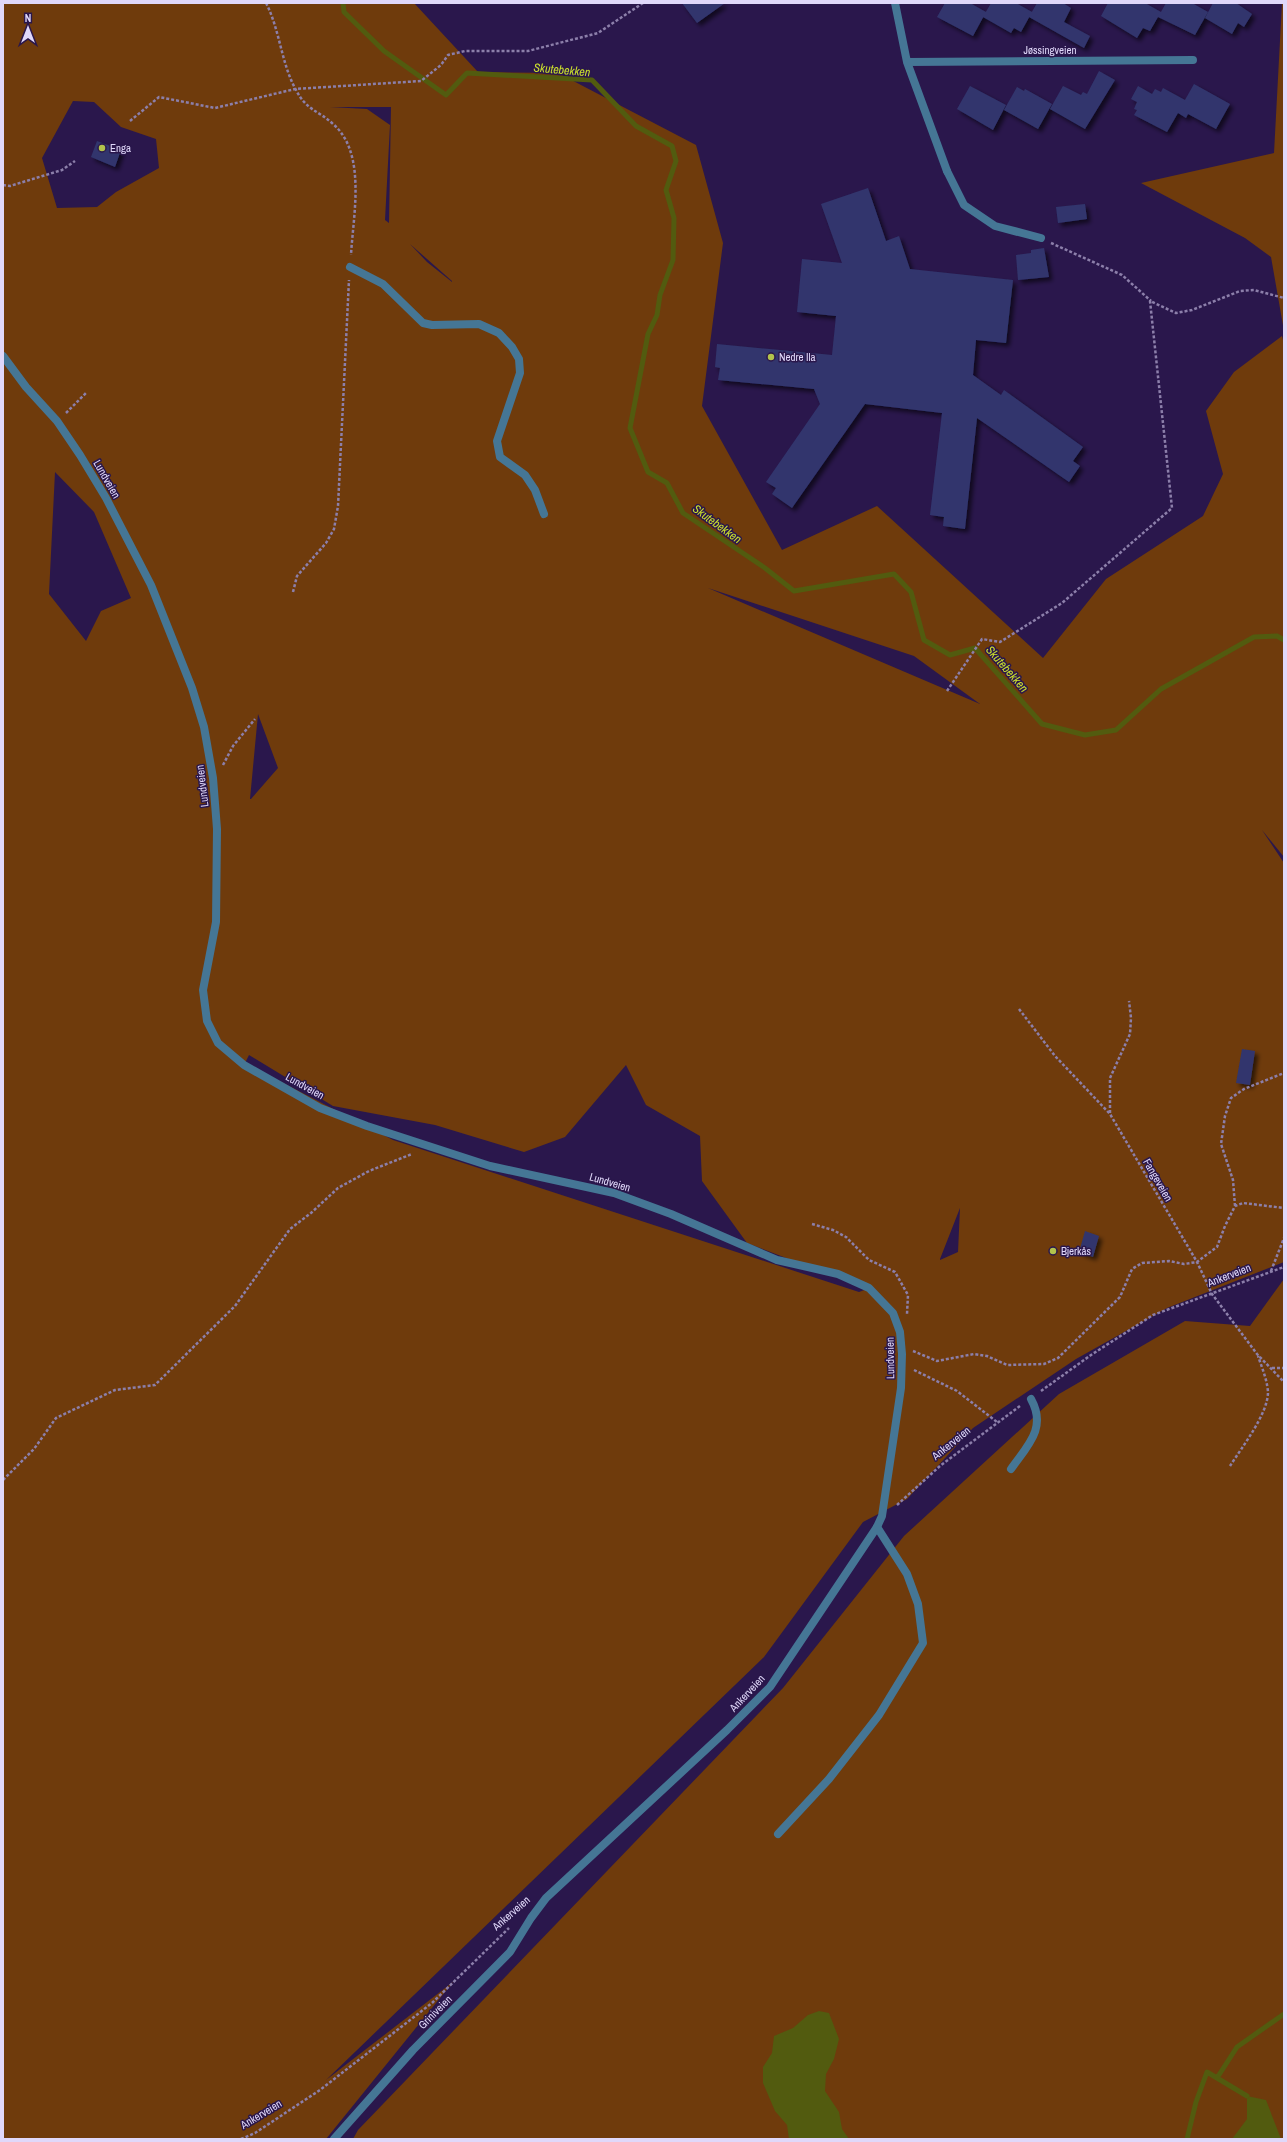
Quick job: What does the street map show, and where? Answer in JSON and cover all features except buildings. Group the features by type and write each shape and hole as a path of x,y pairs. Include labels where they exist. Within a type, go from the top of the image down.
{"street":[{"path":"895,3 907,62 947,171 964,205 995,226 1041,238"},
{"name":"Jøssingveien","path":"907,62 1193,60"},
{"path":"350,267 383,284 423,323 432,325 479,324 499,333 512,347 519,359 520,373 497,441 500,457 525,475 535,490 544,514"},
{"name":"Lundveien","path":"3,356 26,387 57,421 106,498 151,585 192,688 204,727 213,778 218,829 218,885 216,922 203,990 207,1021 218,1043 244,1065 320,1108 367,1126 490,1166 614,1193 671,1214 777,1260 838,1274 869,1288 893,1313 900,1332 902,1354 901,1388 882,1516"},
{"path":"1011,1469 1034,1435 1038,1420 1037,1411 1031,1399"},
{"name":"Ankerveien","path":"546,1898 727,1730 770,1687 877,1527 882,1516"},
{"path":"778,1834 829,1779 879,1715 923,1643 918,1604 907,1574 877,1527"},
{"name":"Griniveien","path":"334,2139 413,2050 510,1952 531,1918 546,1898"}],"path":[{"path":"266,3 284,62 295,89 305,105 334,124 344,137 352,153 355,170 338,506 334,529 326,543 297,576 293,592"},
{"path":"130,121 159,97 215,108 295,89 421,81 441,65 448,55 465,51 528,51 598,33 643,3"},
{"path":"3,185 10,186 62,170 75,161"},
{"path":"1041,238 1122,275 1157,307 1176,313 1192,310 1240,291 1254,290 1284,298"},
{"path":"947,691 982,639 1000,642 1062,603 1172,508 1150,301"},
{"path":"57,421 86,393"},
{"path":"213,778 228,759 233,746 254,718"},
{"path":"1110,1114 1110,1078 1130,1034 1131,1018 1128,1002"},
{"name":"Fangeveien","path":"1019,1009 1055,1056 1110,1114 1197,1262 1212,1294 1257,1354 1284,1382"},
{"path":"812,1224 833,1230 846,1237 869,1260 895,1272 908,1295 907,1318 900,1332 912,1351 937,1361 974,1354 987,1356 1007,1365 1044,1364 1058,1358 1120,1298 1132,1269 1142,1263 1169,1261 1184,1264 1197,1262 1217,1248 1225,1226 1235,1206 1233,1180 1221,1144 1225,1116 1231,1098 1244,1089 1284,1073"},
{"path":"3,1480 34,1450 56,1418 115,1390 155,1385 235,1306 290,1229 311,1213 338,1188 369,1171 432,1147"},
{"path":"1235,1206 1243,1203 1284,1208"},
{"path":"1271,1271 1284,1238"},
{"name":"Ankerveien","path":"882,1516 905,1500 940,1466 997,1422 1091,1355 1153,1315 1284,1267"},
{"path":"902,1354 909,1367 957,1391 997,1422"},
{"path":"1230,1466 1262,1415 1268,1393 1264,1372 1257,1354"},
{"path":"1271,1368 1284,1368"},
{"name":"Ankerveien","path":"241,2139 255,2133 320,2090 432,2003 514,1923"}],"shaded area":[{"path":"3,3 414,3 478,72 558,73 696,145 723,243 702,406 782,550 877,506 1043,658 1106,579 1203,516 1223,474 1206,411 1234,372 1282,336 1284,344 1284,857 1262,830 1284,863 1284,1262 1167,1308 1076,1359 973,1428 907,1499 863,1522 764,1657 326,2080 453,1982 326,2139 3,2139","holes":["73,101 94,102 121,127 156,139 159,168 116,192 97,207 57,208 42,158","330,107 391,107 389,223 385,220 390,125 367,109","410,244 452,281 427,262","55,472 94,512 131,598 101,611 86,641 49,594","708,588 914,656 980,704","258,714 278,768 250,799","249,1055 333,1106 435,1125 524,1152 565,1137 626,1065 646,1105 700,1136 702,1181 747,1243 867,1289 859,1292 393,1140 245,1063","960,1208 958,1252 940,1259"]},
{"path":"1282,3 1284,3 1284,331 1271,257 1245,238 1141,183 1274,153"},
{"path":"1284,1279 1284,2139 353,2139 358,2130 783,1688 904,1536 1059,1394 1185,1321 1250,1326"},
{"path":"819,2011 829,2013 839,2039 834,2059 826,2074 825,2091 839,2112 842,2129 849,2139 789,2139 787,2125 775,2111 763,2083 763,2067 772,2053 774,2036 793,2028 808,2015"},
{"path":"1247,2096 1266,2100 1281,2139 1232,2139 1247,2119"}],"waterway":[{"name":"Skutebekken","path":"343,3 344,12 384,51 446,95 467,73 592,80 636,126 672,146 676,161 666,190 674,218 673,260 660,295 657,315 648,334 630,428 648,472 667,483 683,513 765,568 794,591 894,574 911,592 924,640 950,655 975,648 1042,724 1085,735 1116,730 1161,689 1254,637 1277,636 1284,640"},
{"path":"1187,2139 1196,2102 1207,2072 1217,2078 1237,2047 1284,2014"},
{"path":"1217,2078 1247,2096"}],"place":[{"name":"Enga","path":"102,148"},
{"name":"Nedre Ila","path":"771,357"},
{"name":"Bjerkås","path":"1053,1251"}]}
